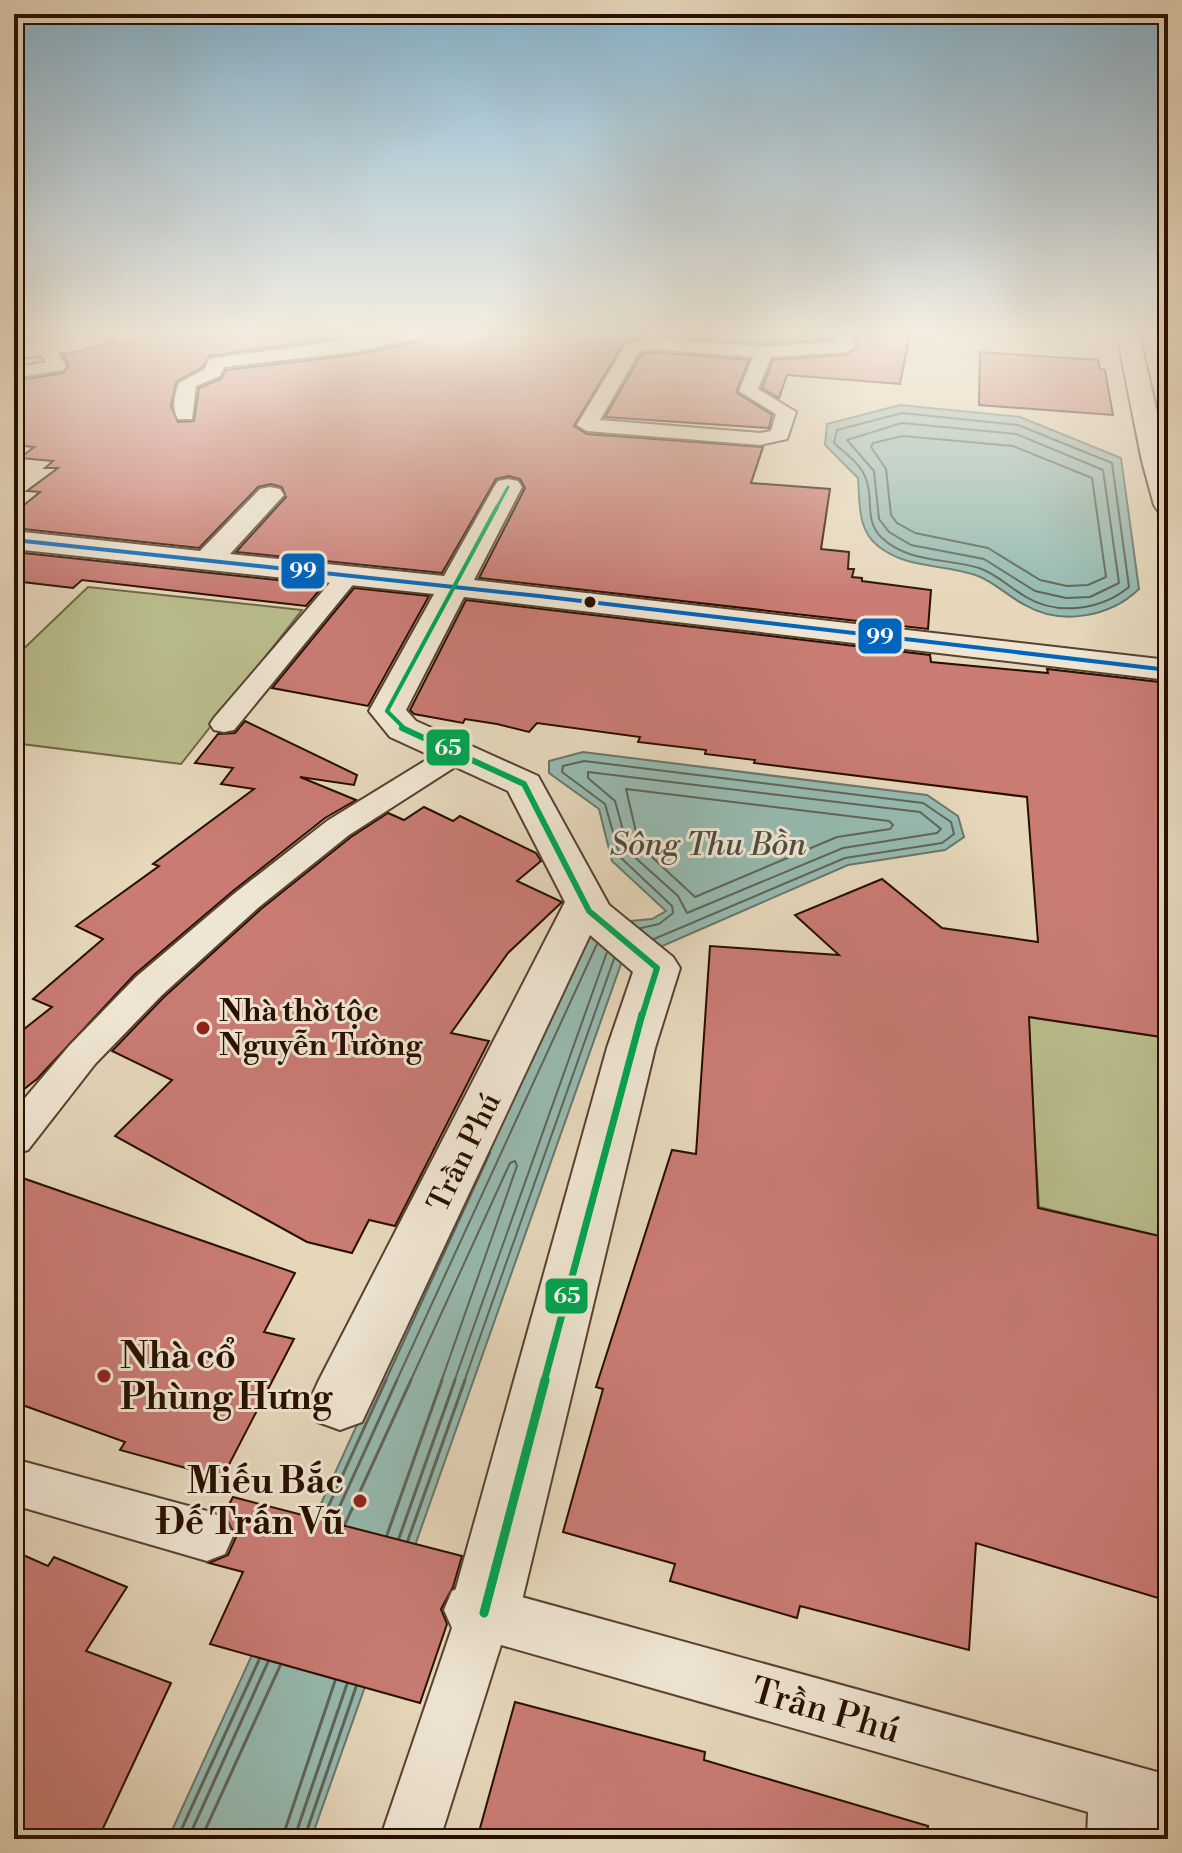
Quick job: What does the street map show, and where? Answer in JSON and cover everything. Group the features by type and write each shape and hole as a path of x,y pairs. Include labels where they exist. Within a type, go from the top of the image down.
{"street":[{"path":"1150,421 1168,505"},
{"path":"474,1610 631,1048 657,968 588,907 524,784 403,729 387,711 508,487"},
{"path":"207,561 270,495"},
{"path":"14,540 1168,670"},
{"name":"Trần Phú","path":"340,1402 493,1094 578,914 588,907"}],"lane":[{"path":"589,421 587,425 760,439 780,435 784,421"},
{"path":"224,724 348,576"},
{"path":"14,1139 92,1045 149,986 247,900 338,828 459,752"},
{"path":"14,1482 207,1536"},
{"path":"410,1839 474,1610"},
{"name":"Trần Phú","path":"474,1610 1134,1811"}],"green space":[{"path":"88,587 302,610 181,764 14,743 14,658"},
{"path":"1027,1017 1168,1038 1168,1238 1039,1207"}],"water":[{"path":"837,421 1031,421 1121,458 1139,589 1127,599 1100,612 1069,617 1054,615 1025,605 978,576 914,563 890,554 866,532 858,478 825,445 827,424"},
{"name":"Sông Thu Bồn","path":"583,752 927,795 958,816 964,837 945,850 848,865 621,964 311,1839 168,1839 585,925 652,919 666,911 612,861 599,809 549,773 549,761"}],"building":[{"path":"14,421 577,421 574,426 587,434 763,447 751,483 830,489 821,549 849,552 848,569 854,569 852,577 862,578 862,581 931,590 928,629 479,578 525,488 520,479 509,476 496,479 442,573 236,552 286,497 282,487 271,484 258,487 199,548 14,528 14,513 40,492 27,491 58,468 45,468 53,461 20,458 34,447 14,445"},
{"path":"672,421 771,421 769,428"},
{"path":"14,552 324,585 306,606 82,580 73,588 14,581"},
{"path":"354,588 429,596 368,706 272,688"},
{"path":"466,600 930,655 931,662 1048,673 1047,669 1168,683 1168,1038 1029,1017 1038,1208 1168,1238 1168,1601 976,1543 969,1650 800,1606 797,1618 670,1581 675,1564 563,1532 603,1389 596,1387 672,1150 696,1154 710,946 839,955 795,915 882,879 942,928 1038,942 1027,797 754,763 755,760 705,754 706,750 638,742 640,737 537,723 529,732 497,724 465,719 463,723 414,714 410,710"},
{"path":"245,721 357,775 354,785 300,777 356,800 325,818 134,975 37,1079 14,1097 14,1037 52,1007 33,999 103,939 76,926 159,866 153,864 254,789 221,784 233,768 195,763 218,734 235,733"},
{"path":"424,807 453,821 460,816 536,853 541,861 517,881 562,902 508,953 451,1033 489,1041 395,1226 369,1220 352,1253 307,1242 115,1136 172,1080 112,1051 164,997 261,909 351,837 388,813 404,820"},
{"path":"14,1175 295,1273 264,1332 294,1339 222,1478 120,1450 125,1442 14,1402"},
{"path":"233,1497 462,1556 453,1587 441,1609 447,1624 420,1703 210,1644 243,1572 209,1563 228,1555 236,1537 224,1514"},
{"path":"14,1551 48,1566 54,1557 127,1587 86,1651 171,1683 98,1839 14,1839"},
{"path":"515,1702 705,1752 704,1760 928,1826 927,1839 477,1839"}],"transit line":[{"name":"65","path":"484,1613 631,1048 657,968 589,911 524,784 403,729 387,711 508,487"},
{"name":"99","path":"14,540 539,596 1168,670"}],"place":[{"name":"Nhà thờ tộc Nguyễn Tường","path":"203,1028"},
{"name":"Nhà cổ Phùng Hưng","path":"104,1376"},
{"name":"Miếu Bắc Đế Trấn Vũ","path":"360,1501"}]}
